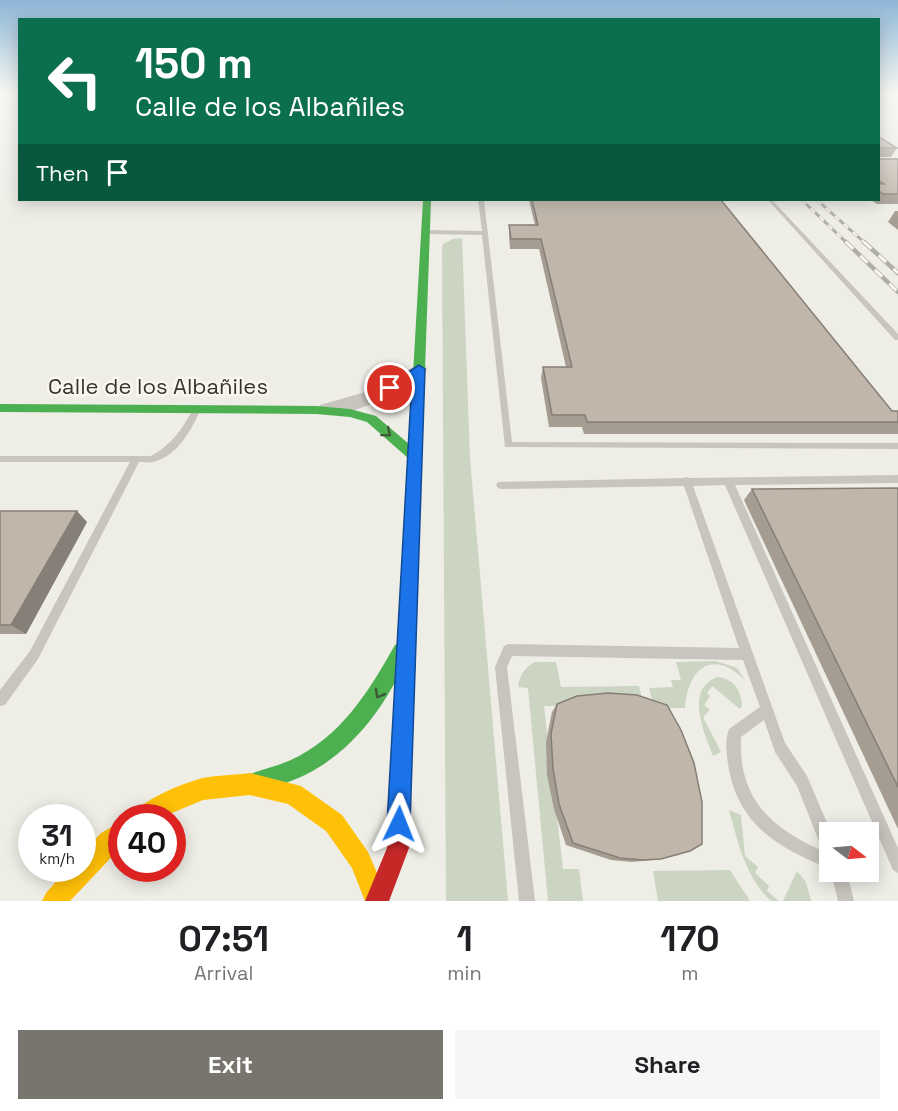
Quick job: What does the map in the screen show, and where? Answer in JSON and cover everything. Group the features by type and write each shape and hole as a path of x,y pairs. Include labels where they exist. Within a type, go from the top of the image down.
{"street":[{"path":"377,901 398,848 427,201"},
{"name":"Calle de los Albañiles","path":"316,410 353,405 375,397 419,369"},
{"name":"Calle de los Albañiles","path":"0,408 197,408 316,410 351,413 371,419 415,456"},
{"path":"165,804 203,789 250,784 301,766 346,736 376,699 406,642"},
{"path":"250,784 293,794 334,823 360,860 377,901"},
{"path":"54,901 108,842"}],"lane":[{"path":"481,201 508,445 898,446"},
{"path":"771,201 898,338"},
{"path":"425,232 485,232"},
{"path":"0,459 135,461 152,459 169,451 178,443 197,408"},
{"path":"0,700 34,655 135,461"},
{"path":"501,485 898,479"},
{"path":"687,481 780,747 802,781 819,822"},
{"path":"728,481 898,865"},
{"path":"527,901 501,667 508,650 747,654"},
{"path":"766,710 734,735 732,755 738,780 750,804 771,830 793,845 819,857"},
{"path":"841,882 846,901"}],"green space":[{"path":"462,238 470,458 508,901 446,901 442,249 443,244"},
{"path":"716,661 737,668 745,680 733,670 712,664 697,673 691,682 685,708 654,708 649,688 673,687 671,680 681,680 676,662"},
{"path":"535,662 556,662 561,687 639,686 644,706 544,706 563,869 579,869 583,901 548,901 528,688 518,687 523,672"},
{"path":"717,677 732,682 740,694 742,705 740,709 712,686 707,693 710,696 704,705 710,710 703,717 721,752 713,756 702,724 699,702 701,692 707,683"},
{"path":"729,810 741,815 745,856 758,867 755,873 769,886 767,891 779,901 771,901 755,881 739,847"},
{"path":"730,870 750,901 658,901 653,871"},
{"path":"797,871 806,882 811,901 783,901"}],"building":[{"path":"880,138 897,148 880,148"},
{"path":"880,159 898,159 898,194 883,194 880,192 880,184 884,184 880,182"},
{"path":"532,201 722,201 892,411 898,411 898,422 587,422 585,415 552,415 543,367 572,367 541,239 511,239 509,225 538,225"},
{"path":"898,488 898,787 752,489"},
{"path":"0,511 77,511 11,625 0,625"},
{"path":"608,693 637,695 667,705 681,730 694,763 702,802 702,844 690,851 661,859 643,860 620,858 573,843 559,804 553,769 551,734 557,704 577,696"}],"railway":[{"path":"803,201 847,243"},
{"path":"818,201 865,243"},
{"path":"846,242 898,292"},
{"path":"864,242 898,273"}],"traffic: fast":[{"path":"409,596 427,201"},
{"path":"0,408 316,410 350,413 371,419 415,456"},
{"path":"250,784 297,768 337,742 372,702 401,651"}],"traffic: slow":[{"path":"165,804 203,789 250,784 293,794 334,823 360,860 377,901"},
{"path":"54,901 108,842"}],"traffic: jam":[{"path":"377,900 398,848 409,596"}],"route":[{"path":"390,388 419,369 399,824"}]}
